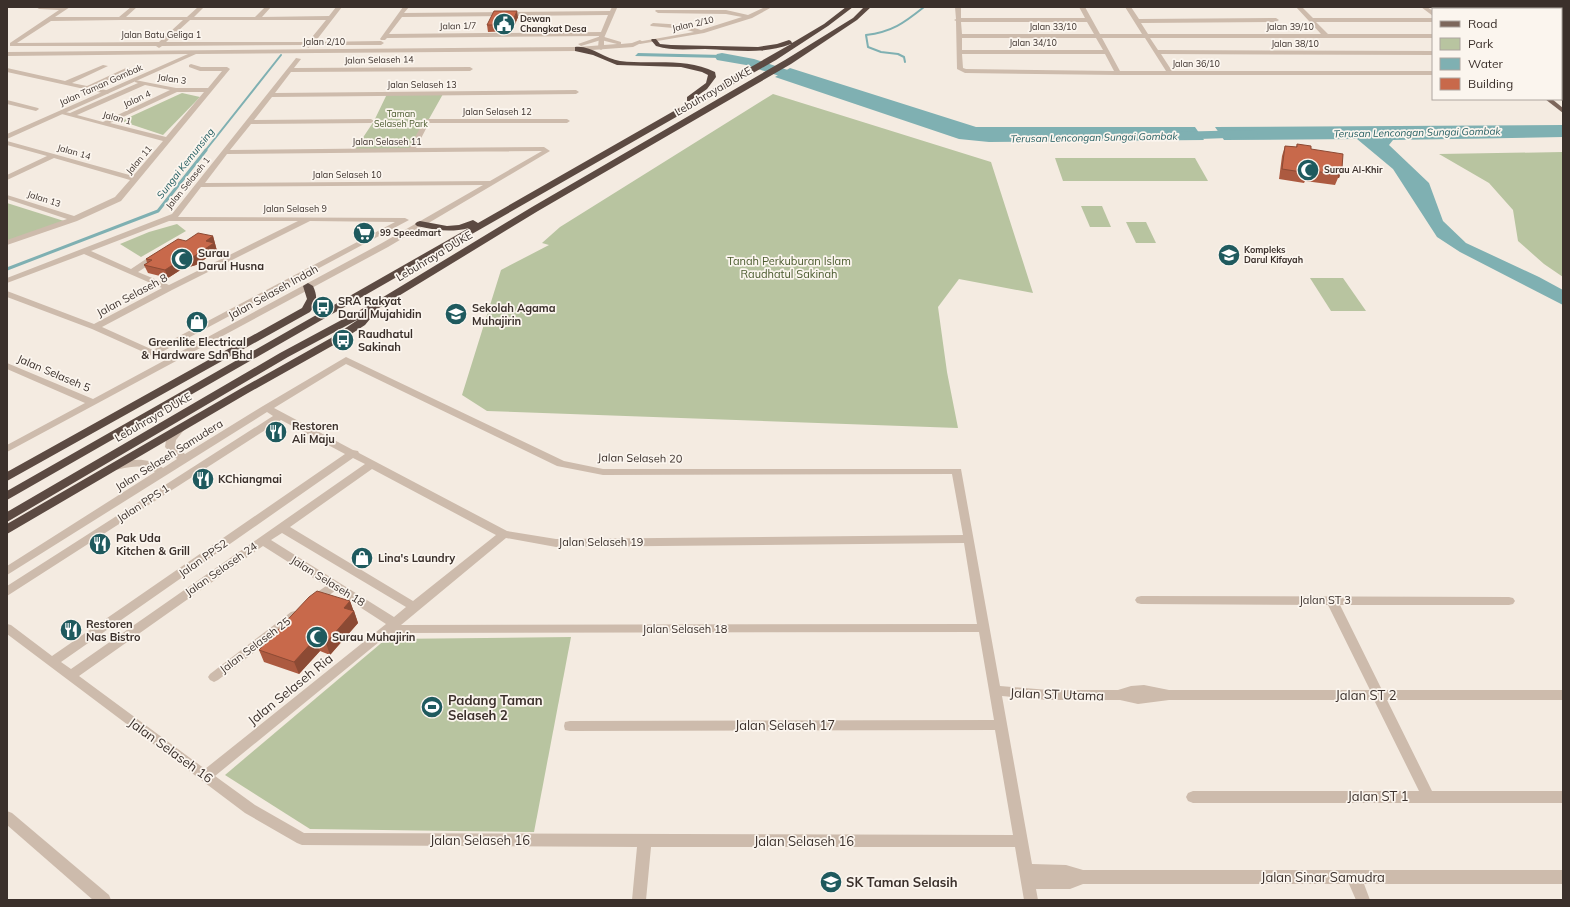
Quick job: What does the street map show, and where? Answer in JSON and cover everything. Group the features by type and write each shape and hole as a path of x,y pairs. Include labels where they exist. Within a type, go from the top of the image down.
{"highway":[{"name":"Lebuhraya DUKE","path":"7,496 773,58 840,16 850,7"},
{"name":"Lebuhraya DUKE","path":"7,518 284,355 379,304 535,209 788,62 855,19 868,7"},
{"path":"654,40 662,46 670,48 766,50 784,45 822,27"},
{"path":"578,47 602,44 617,63 682,65 704,70 713,75 710,82 664,120"},
{"path":"420,224 442,230 463,227 541,190"},
{"path":"7,477 306,310 311,305 312,301 312,294 308,286"},
{"path":"7,530 346,333 361,323 379,304"}],"main road":[{"path":"1549,100 1563,111"}],"street":[{"path":"38,7 65,8"},
{"path":"120,19 134,7"},
{"path":"156,49 201,7"},
{"path":"257,18 268,7"},
{"path":"307,47 339,7"},
{"path":"379,45 406,7"},
{"name":"Jalan 2/10","path":"307,47 578,47 640,42 702,32 750,17 770,7"},
{"path":"958,7 957,20 960,36 960,52"},
{"path":"1082,7 1118,73"},
{"path":"1128,7 1170,73"},
{"path":"1299,7 1326,36"},
{"path":"1424,7 1432,13"},
{"path":"9,47 65,8"},
{"path":"702,32 684,27 652,28 659,9 726,12 750,17"},
{"path":"400,15 614,10 602,44"},
{"path":"51,19 331,18"},
{"path":"957,20 1089,20"},
{"path":"1137,20 1276,20"},
{"path":"1312,20 1432,20"},
{"name":"Jalan 1/7","path":"386,36 602,44"},
{"name":"Jalan 33/10","path":"960,36 1146,36"},
{"name":"Jalan 39/10","path":"1146,36 1432,36"},
{"name":"Jalan 2/10","path":"602,44 633,45 640,42"},
{"name":"Jalan Batu Geliga 1","path":"9,47 161,44 307,47"},
{"name":"Jalan 2/10","path":"7,54 379,45 578,47"},
{"name":"Jalan 2/10","path":"9,47 200,50"},
{"name":"Jalan Taman Gombak","path":"7,137 200,50"},
{"name":"Jalan 34/10","path":"960,52 1107,52"},
{"name":"Jalan 36/10","path":"960,52 960,69 971,72 1432,73"},
{"name":"Jalan 38/10","path":"1157,52 1432,53"},
{"name":"Jalan Selaseh 1","path":"7,282 169,220 179,212 298,59"},
{"path":"66,83 105,66"},
{"name":"Jalan 11","path":"7,243 74,219 114,202 122,196 227,69 200,69 191,66"},
{"path":"87,88 128,69"},
{"name":"Jalan Selaseh 14","path":"289,70 470,69"},
{"path":"7,70 107,92"},
{"name":"Jalan 3","path":"133,81 176,90 210,90"},
{"path":"72,115 144,83"},
{"name":"Jalan 4","path":"104,124 176,90"},
{"name":"Jalan Selaseh 13","path":"269,95 576,92"},
{"path":"7,102 36,109"},
{"name":"Jalan 1","path":"61,113 168,140"},
{"path":"248,122 371,121"},
{"name":"Jalan Selaseh 12","path":"411,151 427,121 568,121"},
{"name":"Jalan 14","path":"7,143 136,179"},
{"name":"Jalan Selaseh 11","path":"226,152 544,149 547,151"},
{"name":"Jalan Selaseh Indah","path":"7,449 308,286 493,183 547,151"},
{"path":"7,178 54,156"},
{"name":"Jalan Selaseh 10","path":"200,185 493,183"},
{"name":"Jalan 13","path":"7,197 74,219"},
{"name":"Jalan Selaseh 8","path":"95,327 169,288 310,219"},
{"name":"Jalan Selaseh 9","path":"169,220 405,220 420,224"},
{"name":"Jalan Selaseh Indah","path":"154,353 405,220"},
{"path":"132,272 168,249"},
{"path":"86,252 169,288"},
{"path":"7,294 95,327 154,353 169,362"},
{"name":"Jalan Selaseh Samudera","path":"7,571 184,459 346,360"},
{"name":"Jalan Selaseh 20","path":"346,360 561,464 603,472 957,471 969,539"},
{"name":"Jalan Selaseh 5","path":"7,366 92,402"},
{"name":"Jalan Selaseh 19","path":"266,408 504,534 556,543 969,539"},
{"name":"Jalan PPS 1","path":"7,592 280,416"},
{"path":"179,430 171,440 170,446 184,459"},
{"name":"Jalan PPS2","path":"52,662 354,454"},
{"path":"111,469 143,462 152,464 163,473"},
{"name":"Jalan Selaseh 24","path":"70,676 372,464"},
{"name":"Jalan Selaseh 18","path":"281,527 414,607"},
{"name":"Jalan Selaseh Ria","path":"206,776 504,534"},
{"path":"969,539 1031,900"},
{"name":"Jalan Selaseh 18","path":"262,540 335,584 390,626 984,628"},
{"name":"Jalan Selaseh 25","path":"214,677 335,584"},
{"name":"Jalan ST 3","path":"1141,600 1509,601"},
{"path":"1332,600 1428,796"},
{"name":"Jalan Selaseh 16","path":"7,628 250,809 302,839 1020,841"},
{"name":"Jalan ST Utama","path":"995,692 1048,695 1120,695 1130,699 1157,698 1169,695"},
{"name":"Jalan ST 2","path":"1169,695 1563,695"},
{"name":"Jalan Selaseh 17","path":"570,726 1000,725"},
{"name":"Jalan ST 1","path":"1193,797 1563,797"},
{"path":"7,817 104,900"},
{"path":"639,900 645,840"},
{"name":"Jalan Sinar Samudra","path":"1027,876 1070,882 1083,877 1563,877"},
{"path":"1354,877 1363,900"}],"green space":[{"path":"182,93 200,97 163,135 121,121"},
{"name":"Taman Selaseh Park","path":"387,94 443,94 411,151 354,151 374,121"},
{"name":"Tanah Perkuburan Islam Raudhatul Sakinah","path":"773,94 991,162 1033,293 959,279 938,307 947,372 958,428 487,411 462,395 501,270 549,245 542,243 560,227"},
{"path":"1563,152 1563,277 1544,264 1518,241 1513,210 1489,183 1439,154"},
{"path":"1055,158 1195,158 1208,181 1063,181"},
{"path":"7,203 64,221 7,241"},
{"path":"1081,206 1102,206 1111,227 1090,227"},
{"path":"1126,222 1146,222 1156,243 1136,243"},
{"path":"177,224 186,231 141,257 120,244 149,232"},
{"path":"1310,278 1343,278 1366,311 1331,311"},
{"name":"Padang Taman Selaseh 2","path":"571,637 534,832 310,829 225,775 386,639"}],"water":[{"path":"638,53 723,55 755,61 749,64 722,58 635,56"},
{"path":"790,68 976,127 1195,127 1204,140 989,142 959,139 775,77"},
{"path":"1563,125 1563,137 1393,140 1389,145 1429,183 1443,221 1466,243 1539,277 1563,290 1563,305 1460,252 1437,237 1393,169 1357,139 1224,140 1215,127"}],"building":[{"path":"494,11 517,11 511,25 487,25"},
{"path":"1297,144 1311,146 1311,149 1343,154 1342,168 1339,168 1339,175 1308,170 1308,173 1282,169 1285,146 1297,147"},
{"path":"198,233 213,236 206,241 214,243 193,257 179,261 165,270 144,265 152,260 146,259 178,239 186,241"},
{"name":"Surau Muhajirin","path":"317,591 350,601 344,608 354,611 326,643 315,639 294,662 259,650 309,597"}],"waterway":[{"path":"905,62 904,57 898,54 881,52 868,47 866,35 891,29 910,18 924,7"},
{"name":"Sungai Kemunsing","path":"205,151 281,55"},
{"name":"Terusan Lencongan Sungai Gombak","path":"722,57 749,62 810,82"},
{"name":"Terusan Lencongan Sungai Gombak","path":"1171,136 1251,134"},
{"name":"Sungai Kemunsing","path":"7,269 158,211 206,150"}],"place":[{"name":"Dewan Changkat Desa","path":"504,24"},
{"name":"Surau Al-Khir","path":"1308,170"},
{"name":"99 Speedmart","path":"364,233"},
{"name":"Kompleks Darul Kifayah","path":"1229,255"},
{"name":"Surau Darul Husna","path":"182,259"},
{"name":"SRA Rakyat Darul Mujahidin","path":"323,307"},
{"name":"Sekolah Agama Muhajirin","path":"456,314"},
{"name":"Greenlite Electrical & Hardware Sdn Bhd","path":"197,322"},
{"name":"Raudhatul Sakinah","path":"343,340"},
{"name":"Restoren Ali Maju","path":"276,432"},
{"name":"KChiangmai","path":"203,479"},
{"name":"Pak Uda Kitchen & Grill","path":"100,544"},
{"name":"Lina's Laundry","path":"362,558"},
{"name":"Restoren Nas Bistro","path":"71,630"},
{"name":"Surau Muhajirin","path":"317,637"},
{"name":"Padang Taman Selaseh 2","path":"432,707"},
{"name":"SK Taman Selasih","path":"831,882"}]}
